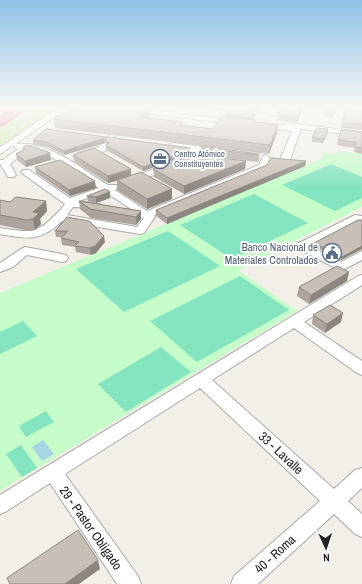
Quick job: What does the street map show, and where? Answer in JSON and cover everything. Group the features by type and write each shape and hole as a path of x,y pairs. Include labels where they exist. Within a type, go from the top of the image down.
{"street":[{"path":"0,152 24,134"},
{"path":"112,138 102,149 26,172 70,203 146,215 179,197 263,167 276,159 293,134"},
{"path":"20,137 22,146"},
{"path":"167,145 228,153"},
{"path":"12,175 3,163 22,146"},
{"path":"0,152 22,146 44,150 64,160 150,217 140,231 59,217"},
{"path":"193,158 198,149"},
{"path":"96,150 110,158"},
{"path":"0,230 36,235 47,229 70,203 78,198 179,163"},
{"path":"239,164 263,167"},
{"path":"130,169 156,184"},
{"path":"362,219 355,218 301,246 341,267 362,255"},
{"path":"0,268 9,264 25,251 62,258"},
{"path":"0,504 362,279"},
{"path":"294,322 362,369"},
{"name":"33 - Lavalle","path":"200,379 362,527"},
{"name":"29 - Pastor Obligado","path":"52,472 130,584"},
{"name":"40 - Roma","path":"242,584 362,476"}],"green space":[{"path":"0,134 22,134 0,150"},
{"path":"342,151 362,154 362,207 238,270 297,311 0,491 0,293 321,159 323,152 334,154"},
{"path":"331,164 362,177 362,198 335,211 282,185"},
{"path":"254,194 308,223 232,259 180,225"},
{"path":"168,231 220,266 124,312 76,269"},
{"path":"240,276 289,310 197,362 150,321"},
{"path":"23,321 37,336 0,354 0,332"},
{"path":"161,347 191,372 126,412 98,384"},
{"path":"46,411 54,422 26,437 19,426"},
{"path":"21,445 37,468 22,477 6,454"}],"water":[{"path":"43,440 54,454 42,461 32,447"}],"building":[{"path":"40,134 86,134 190,148 189,150 143,167 106,145 109,143 104,138 64,151 47,142 33,140"},
{"path":"181,134 274,134 270,145"},
{"path":"314,134 326,134 324,139 312,137"},
{"path":"340,134 362,134 362,148 355,147 356,142 338,140"},
{"path":"26,145 50,153 25,161 16,154 25,149 23,148"},
{"path":"202,146 259,154 259,155 201,148"},
{"path":"94,148 131,169 108,176 73,155"},
{"path":"194,155 246,161 184,186 153,169"},
{"path":"271,158 306,161 167,218 156,210 267,165"},
{"path":"60,160 95,181 69,190 35,167"},
{"path":"141,172 172,189 147,199 117,180"},
{"path":"105,189 110,192 96,197 87,196"},
{"path":"16,197 46,201 33,212 39,213 33,219 27,220 0,215 0,200 10,202"},
{"path":"79,201 141,211 136,217 90,209"},
{"path":"67,217 89,221 104,236 95,246 90,248 75,246 79,242 61,238 68,231 55,231"},
{"path":"358,220 362,220 362,246 342,257 314,243"},
{"path":"337,266 349,272 311,295 299,287"},
{"path":"330,305 343,313 327,324 313,315"},
{"path":"78,530 98,560 65,584 10,584 7,578"}],"place":[{"name":"Centro Atómico Constituyentes","path":"160,159"},
{"name":"Banco Nacional de Materiales Controlados","path":"332,253"}]}
